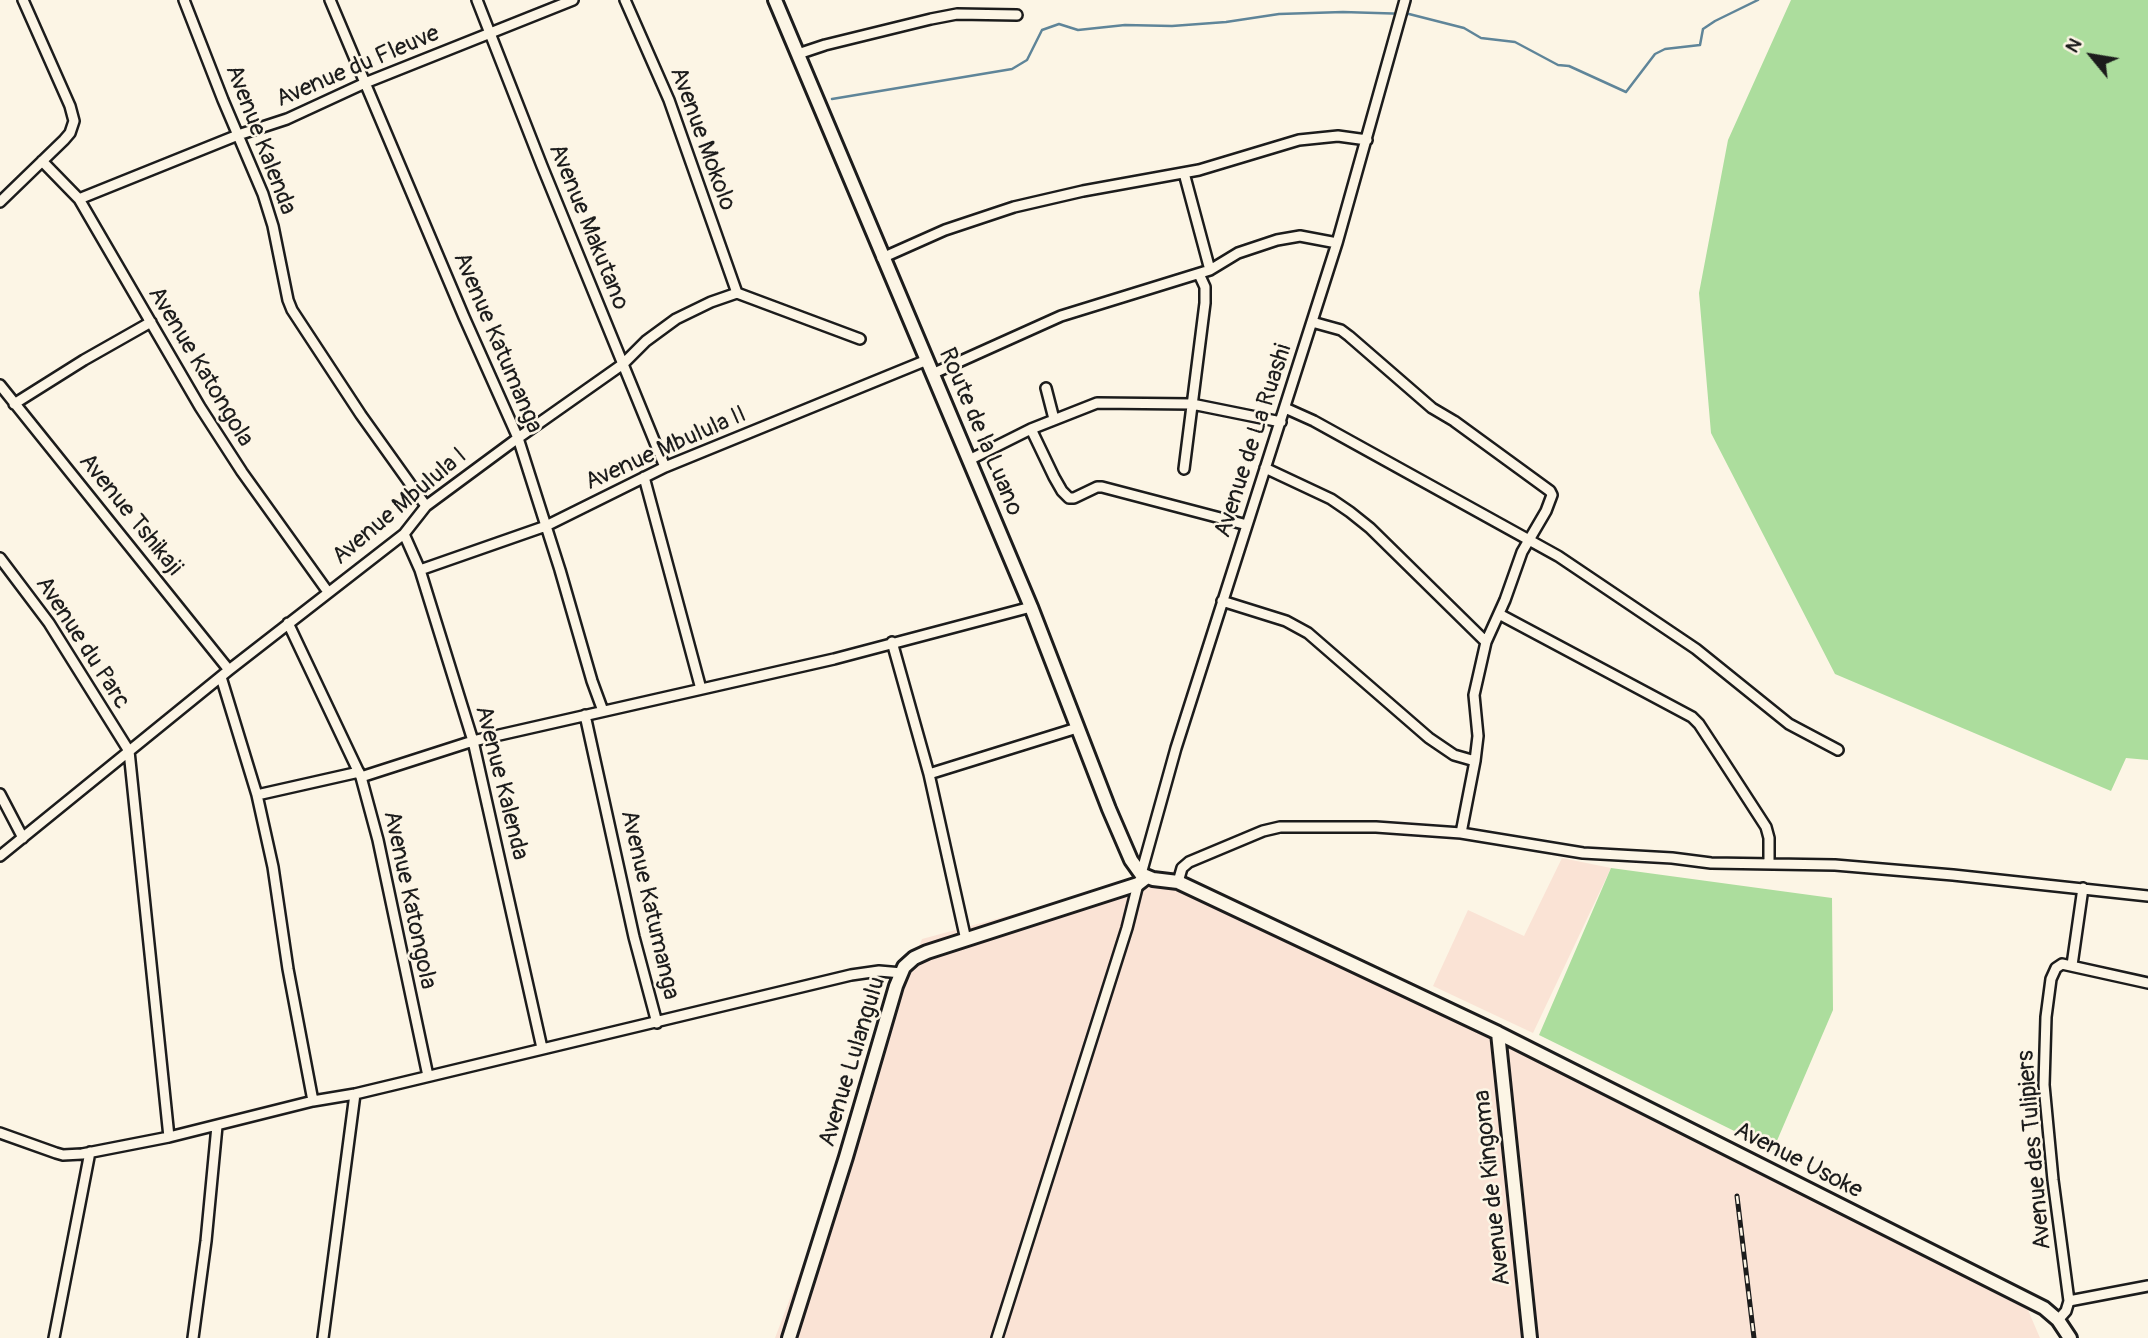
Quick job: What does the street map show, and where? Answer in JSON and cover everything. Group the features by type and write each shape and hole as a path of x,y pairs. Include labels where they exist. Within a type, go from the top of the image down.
{"street":[{"path":"0,202 70,133 74,121 70,106 23,0"},
{"name":"Avenue Kalenda","path":"184,0 263,194 292,310 361,415 426,506"},
{"name":"Avenue Katumanga","path":"330,0 518,438 603,711"},
{"name":"Avenue Makutano","path":"477,0 541,166 665,467"},
{"name":"Avenue du Fleuve","path":"79,199 238,135 287,119 365,83 573,0"},
{"name":"Avenue Mokolo","path":"625,0 669,100 737,293"},
{"name":"Route de la Luano","path":"775,0 1031,607 1131,860 1142,878"},
{"name":"Avenue de La Ruashi","path":"997,1338 1127,928 1176,748 1337,243 1404,5"},
{"path":"798,54 825,45 957,14 1017,15"},
{"path":"882,258 946,230 1014,207 1083,191 1184,173 1313,137 1367,139"},
{"name":"Avenue Katongola","path":"43,161 79,199 179,373 226,448 328,592"},
{"path":"1184,173 1210,270"},
{"path":"932,374 1061,316 1199,274 1238,253 1287,237 1300,236 1337,243"},
{"path":"1184,469 1205,303 1205,287 1199,274"},
{"path":"737,293 860,339"},
{"name":"Avenue Mbulula I","path":"0,856 288,623 404,534 426,506 623,364 646,341 676,319 737,293"},
{"path":"14,404 150,322"},
{"path":"1312,322 1332,327 1349,336 1432,408 1550,491 1552,499 1519,558 1486,642 1474,695 1478,736 1461,833"},
{"name":"Avenue Mbulula II","path":"420,570 545,526 665,467 927,360"},
{"name":"Avenue Tshikaji","path":"0,385 111,522 225,674"},
{"path":"1046,388 1054,419"},
{"path":"969,460 1031,429 1097,403 1192,404 1281,422"},
{"path":"1285,408 1314,421 1529,540 1592,578 1696,649 1789,724 1838,750"},
{"path":"1031,429 1054,477 1069,498 1102,487 1247,525"},
{"path":"1265,468 1331,499 1350,512 1370,528 1486,642"},
{"path":"644,477 701,689"},
{"name":"Avenue Kalenda","path":"404,534 420,570 473,741 542,1048"},
{"name":"Avenue du Parc","path":"0,558 49,623 129,751"},
{"path":"1223,601 1286,621 1308,633 1429,738 1454,755 1475,761"},
{"path":"257,795 360,774 473,741 834,659 1031,607"},
{"path":"1499,614 1692,717 1766,827 1769,838 1769,864"},
{"name":"Avenue Katongola","path":"288,623 360,774 378,840 428,1076"},
{"path":"892,642 929,774 965,940"},
{"path":"225,674 273,867 288,969 313,1101"},
{"name":"Avenue Katumanga","path":"585,715 634,937 657,1023"},
{"path":"929,774 1077,728"},
{"path":"129,751 169,1138"},
{"path":"0,794 23,838"},
{"path":"1178,882 1182,868 1189,862 1264,831 1280,827 1376,827 1461,833 1583,853 1711,863 1835,866 2148,896"},
{"name":"Avenue Usoke","path":"1142,878 1178,882 1498,1033 2044,1308 2059,1320 2070,1338"},
{"name":"Avenue Lulangulu","path":"789,1338 902,972 909,961 919,955 1142,878"},
{"path":"2083,888 2072,965 2148,983"},
{"name":"Avenue des Tulipiers","path":"2069,1301 2044,1085 2050,982 2057,967 2062,964 2072,965"},
{"path":"0,1133 63,1155 169,1138 313,1101 355,1094 851,975 879,971 902,972"},
{"name":"Avenue de Kingoma","path":"1498,1033 1530,1338"},
{"path":"323,1338 355,1094"},
{"path":"193,1338 217,1126"},
{"path":"54,1338 90,1152"},
{"path":"2059,1320 2069,1301 2148,1286"}],"shaded area":[{"path":"1562,858 1611,868 1533,1033 1433,986 1468,910 1524,936"},
{"path":"1174,871 2028,1310 2040,1338 775,1338 844,1156 855,1108 922,939"}],"green space":[{"path":"1791,0 2148,0 2148,760 2126,758 2111,791 1835,674 1711,433 1699,293 1728,140"},
{"path":"1611,868 1832,898 1833,1010 1773,1150 1539,1035"}],"waterway":[{"path":"832,99 1012,69 1027,60 1042,30 1059,24 1078,30 1125,25 1172,26 1279,14 1343,12 1409,14 1464,28 1481,38 1515,42 1558,65 1569,66 1626,92 1655,54 1665,49 1700,45 1703,29 1758,0"}],"railway":[{"path":"1737,1196 1754,1338"}]}
